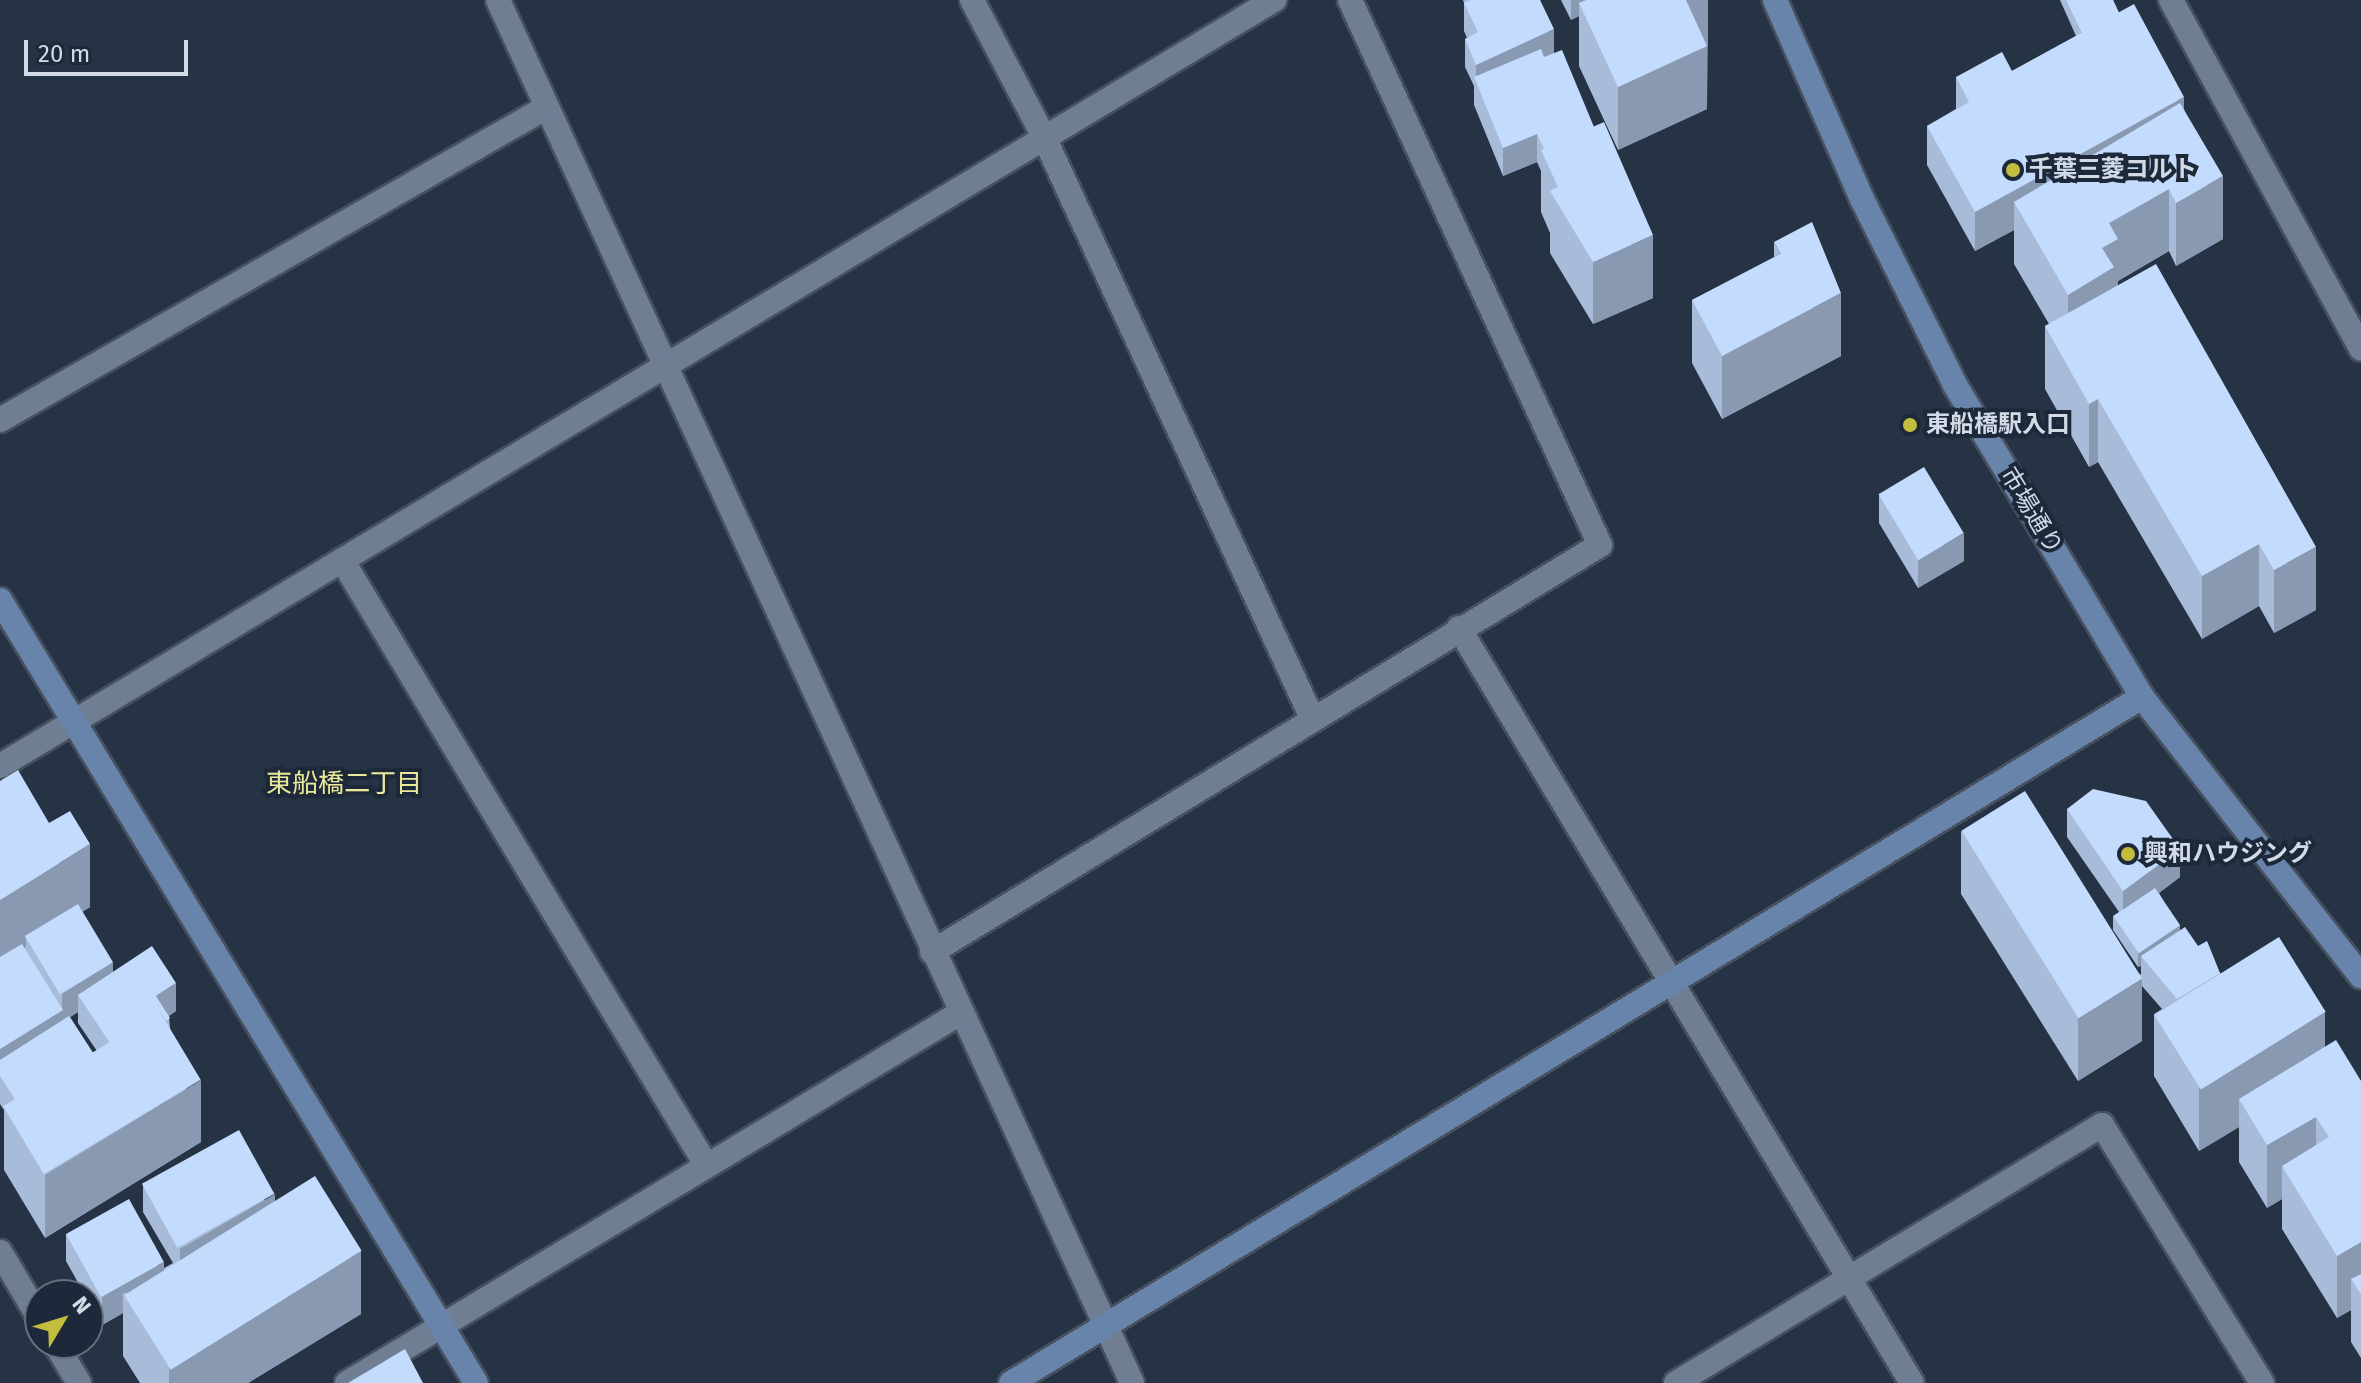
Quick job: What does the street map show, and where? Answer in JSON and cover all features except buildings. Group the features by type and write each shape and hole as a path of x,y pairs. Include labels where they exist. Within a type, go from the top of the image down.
{"street":[{"path":"498,0 1132,1383"},
{"path":"972,0 1044,137 1312,718"},
{"path":"0,766 1274,0"},
{"path":"932,952 1459,628 1600,545 1350,0"},
{"name":"市場通り","path":"1775,0 1862,199 1955,385 2142,697 2361,976"},
{"path":"2171,0 2361,349"},
{"path":"0,420 547,107"},
{"path":"342,560 705,1163"},
{"path":"0,600 76,719 476,1383"},
{"path":"1459,628 1912,1383"},
{"path":"1011,1383 1667,978 2142,697"},
{"path":"347,1383 705,1163 962,1012"},
{"path":"1676,1383 1847,1276 2102,1125 2262,1383"},
{"path":"0,1252 24,1292"},
{"path":"65,1359 79,1383"}],"place":[{"name":"千葉三菱コルト","path":"2013,170"},
{"name":"東船橋駅入口","path":"1910,425"},
{"name":"興和ハウジング","path":"2128,854"}],"district":[{"name":"東船橋二丁目","path":"344,784"}]}
